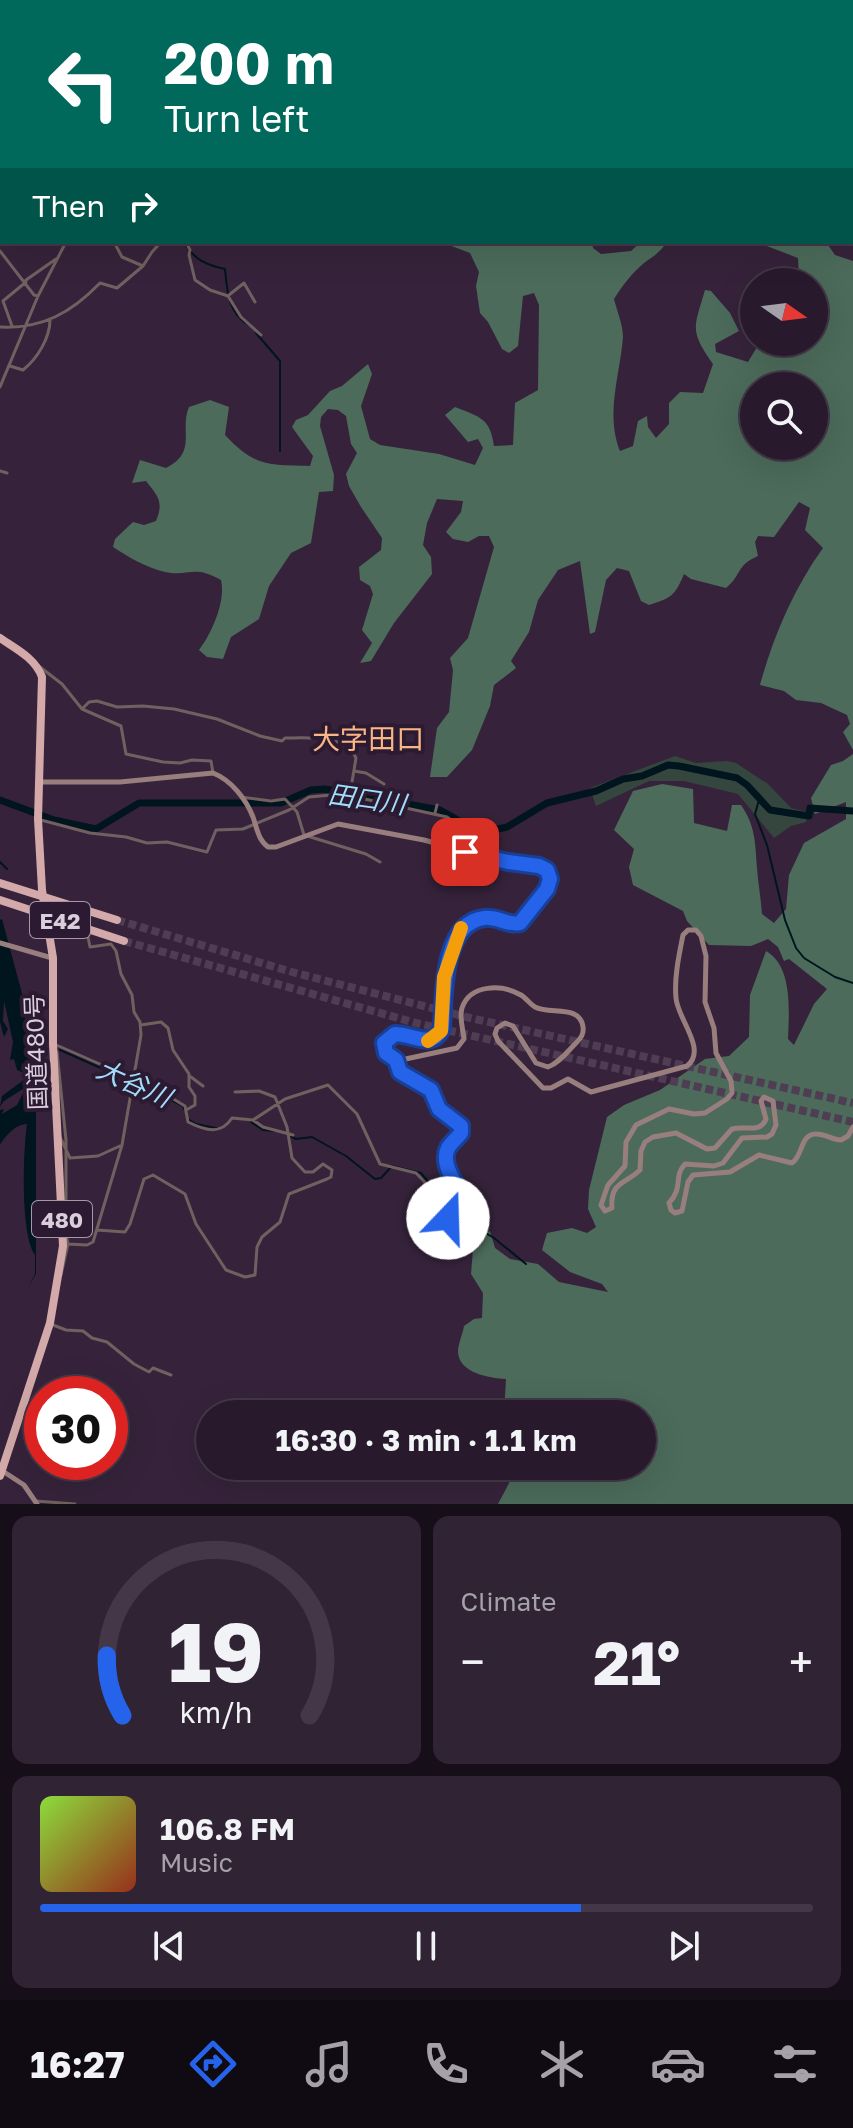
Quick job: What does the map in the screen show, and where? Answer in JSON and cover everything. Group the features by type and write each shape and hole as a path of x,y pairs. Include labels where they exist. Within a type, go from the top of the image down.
{"highway":[{"path":"0,638 38,667"},
{"name":"国道480号","path":"1,1472 50,1323 60,1276 64,1234 54,1044 53,958 42,890 38,815 43,694 38,667"},
{"name":"E42","path":"0,883 114,919"},
{"name":"E42","path":"0,900 122,940"}],"street":[{"path":"0,387 38,296 65,244"},
{"path":"115,244 122,257 143,266"},
{"path":"0,327 25,328 50,320 91,294 100,283 116,289 143,266 159,244"},
{"path":"187,244 195,280 210,290 228,296 237,312 261,335"},
{"path":"0,251 34,295 38,296"},
{"path":"12,327 3,301 56,259"},
{"path":"228,296 244,283 255,302"},
{"path":"9,366 23,370 33,362 49,332 50,320"},
{"path":"0,471 7,473"},
{"path":"38,667 43,667 62,684 82,709 121,726 126,754 163,762 211,761 213,773"},
{"path":"82,709 95,701 119,708 154,707 217,719 282,741 285,738 321,739 345,745 356,758 350,795"},
{"path":"354,771 366,773 371,779 384,784"},
{"path":"38,782 120,782 213,773 225,779 242,798 263,844 270,847 341,824 508,862 541,866 548,872 549,884 520,923 510,925 488,917 464,925 444,977 441,1031 427,1041 400,1033 389,1036 384,1049 388,1057 396,1060 459,1046 464,1037 461,1019 463,1005 473,994 493,987 518,994 537,1008 571,1013 580,1020 583,1029 580,1038 555,1064 548,1067 536,1063 512,1025 503,1024 496,1030 498,1041 541,1087 549,1088 563,1080 570,1080 591,1092 687,1066 694,1059 695,1050 678,1009 676,993 683,935 694,929 700,934 706,956 705,1002 714,1028 716,1055 731,1081 732,1093 705,1113 669,1109 636,1125 627,1138 625,1166 606,1188 601,1208 610,1210 615,1188 640,1170 641,1148 650,1139 676,1133 707,1149 715,1148 732,1129 762,1126 766,1119 761,1104 764,1097 773,1101 776,1125 772,1134 742,1138 723,1163 683,1166 679,1175 679,1190 669,1203 671,1210 675,1213 682,1211 688,1182 693,1175 730,1172 759,1155 792,1163 798,1159 803,1142 810,1135 841,1140 848,1136 853,1127"},
{"path":"38,815 90,833 147,843 167,842 207,852 215,830 235,831 319,795 350,795 436,813 461,827 484,856"},
{"path":"242,798 286,800 299,815 304,835"},
{"path":"436,813 437,806"},
{"path":"442,845 461,827"},
{"path":"304,835 366,854 380,862"},
{"path":"48,923 85,934 90,947 111,944 132,995 134,1012 140,1025 122,1145 97,1230 90,1244 68,1244"},
{"path":"0,943 53,958"},
{"path":"140,1025 161,1022 165,1025 170,1032 173,1050 189,1074 203,1086"},
{"path":"54,1044 134,1079"},
{"path":"54,1044 59,1059 65,1148 64,1234 68,1244 63,1274 60,1276"},
{"path":"253,1120 278,1103 323,1084 332,1087 357,1114 380,1164 420,1175 437,1195 435,1213 440,1218 448,1218 462,1210 465,1203 445,1158 448,1147 461,1133 461,1126 439,1109 431,1090 400,1072 396,1060"},
{"path":"186,1110 196,1102 189,1087 189,1074"},
{"path":"97,1230 118,1233 128,1229 142,1182 153,1175 185,1194 198,1228 226,1270 245,1277 255,1275 257,1247 262,1237 280,1222 286,1198 292,1191 327,1179 332,1170 323,1164 309,1173 295,1164 289,1132 275,1097 265,1092 235,1092"},
{"path":"165,1094 183,1104 188,1122 214,1130 227,1127 232,1118 253,1120 263,1127 293,1135"},
{"path":"58,1135 70,1158 98,1156 122,1145"},
{"path":"50,1323 66,1330 83,1331 92,1338 107,1342 149,1372 153,1368 171,1375"},
{"path":"1,1472 24,1485 36,1502 75,1504"}],"green space":[{"path":"446,244 592,244 601,254 631,251 639,244 664,246 635,271 614,299 623,337 614,409 620,451 633,446 638,421 647,416 648,427 656,438 669,424 669,403 680,392 703,393 713,364 700,343 696,328 705,290 711,291 730,313 739,331 715,344 716,352 748,362 752,356 828,356 828,268 799,268 798,258 764,245 827,244 835,255 853,261 853,750 843,732 850,724 847,715 821,703 796,700 784,691 760,685 786,614 823,548 805,530 810,508 799,502 774,537 758,536 755,542 758,556 742,567 726,588 691,579 684,574 671,595 649,605 641,601 629,571 617,568 606,580 595,632 590,634 580,561 558,570 538,600 529,632 511,661 516,668 494,685 490,706 472,750 447,777 430,777 437,728 449,712 453,670 450,658 468,638 494,547 489,536 479,536 468,542 453,539 446,532 461,512 463,501 437,499 427,523 423,545 431,557 432,574 394,623 371,661 360,663 372,643 362,630 373,594 370,586 360,580 359,567 381,550 382,538 349,486 346,474 357,453 351,444 346,416 338,410 328,409 321,417 320,426 334,475 333,491 319,492 311,543 291,553 269,586 259,619 231,637 223,659 207,657 199,650 217,616 222,597 221,580 204,573 158,570 113,547 115,539 133,522 144,525 156,521 160,509 154,491 146,481 132,483 140,460 166,468 176,462 185,448 189,407 210,400 229,407 225,435 254,459 273,464 310,466 313,456 292,427 330,391 342,386 368,364 372,374 361,406 370,439 380,445 439,454 475,465 483,448 478,439 468,442 445,415 455,407 482,419 490,429 494,446 513,445 515,403 538,390 539,305 534,293 523,296 518,346 509,353 502,349 480,313 476,286 479,272 470,253"},
{"path":"853,754 853,1504 498,1504 511,1480 656,1480 656,1400 505,1400 506,1379 469,1370 458,1352 464,1326 482,1318 483,1293 471,1274 474,1237 490,1231 495,1248 510,1259 538,1264 559,1282 608,1292 602,1284 570,1272 542,1250 547,1233 572,1228 587,1233 596,1227 588,1209 589,1190 607,1117 624,1105 660,1090 705,1059 729,1056 749,1037 750,995 766,951 775,958 785,978 789,1003 788,1039 794,1045 814,1004 827,989 789,959 784,961 778,947 768,939 751,946 709,945 687,921 683,911 633,885 629,867 634,849 614,830 633,791 662,784 693,789 694,823 727,831 732,805 741,805 754,835 762,914 774,923 786,909 789,875 804,843 846,819 846,802 815,814 811,798 831,765"},
{"path":"675,756 696,763 736,763 768,784 791,808 808,812 806,822 791,826 774,838 738,794 684,781 649,781 596,806 590,788"}],"water":[{"path":"2,919 23,997 31,1040 28,1050 36,1084 36,1274 28,1288 35,1274 35,1255 30,1244 25,1211 27,1124 11,1131 0,1145 0,1110 4,1109 2,1114 17,1105 26,1087 0,1107 2,1096 25,1079 24,1073 17,1070 14,1059 10,1060 13,1042 4,1001 3,1021 8,1029 4,1037 0,1022"}],"waterway":[{"path":"185,244 201,260 225,269 233,308 249,325"},
{"path":"256,333 280,361 280,451"},
{"name":"田口川","path":"0,800 54,820 96,829 139,803 281,803 311,790 325,789 440,810 474,829 489,831 507,827 547,803 596,791 668,765 737,778 770,810 809,816 810,808 853,811"},
{"path":"759,800 755,814 767,845 785,920 796,948 804,958 835,977 853,983"},
{"path":"0,862 7,869"},
{"name":"大谷川","path":"30,1045 47,1052"},
{"name":"大谷川","path":"60,1050 137,1084 150,1097 161,1095 184,1109"},
{"name":"大谷川","path":"188,1119 216,1128"},
{"name":"大谷川","path":"251,1122 263,1130 274,1131"},
{"name":"大谷川","path":"288,1135 296,1139 312,1137 346,1156 375,1179 381,1178 392,1166 421,1173 439,1195 452,1203 462,1219 494,1238 526,1264"}],"tunnel":[{"path":"117,920 292,972 466,1017 853,1103"},
{"path":"124,941 416,1023 853,1122"}],"slow traffic":[{"path":"428,1041 441,1031 444,977 461,928"}],"district":[{"name":"大字田口","path":"368,738"}],"route":[{"path":"448,1218 462,1210 465,1203 445,1158 448,1147 461,1133 461,1126 441,1112 437,1099 427,1086 400,1072 396,1060 386,1053 384,1043 395,1034 427,1041 438,1035 442,1028 444,977 461,928 473,920 488,917 510,925 520,923 547,889 550,879 543,867 465,852"}]}
